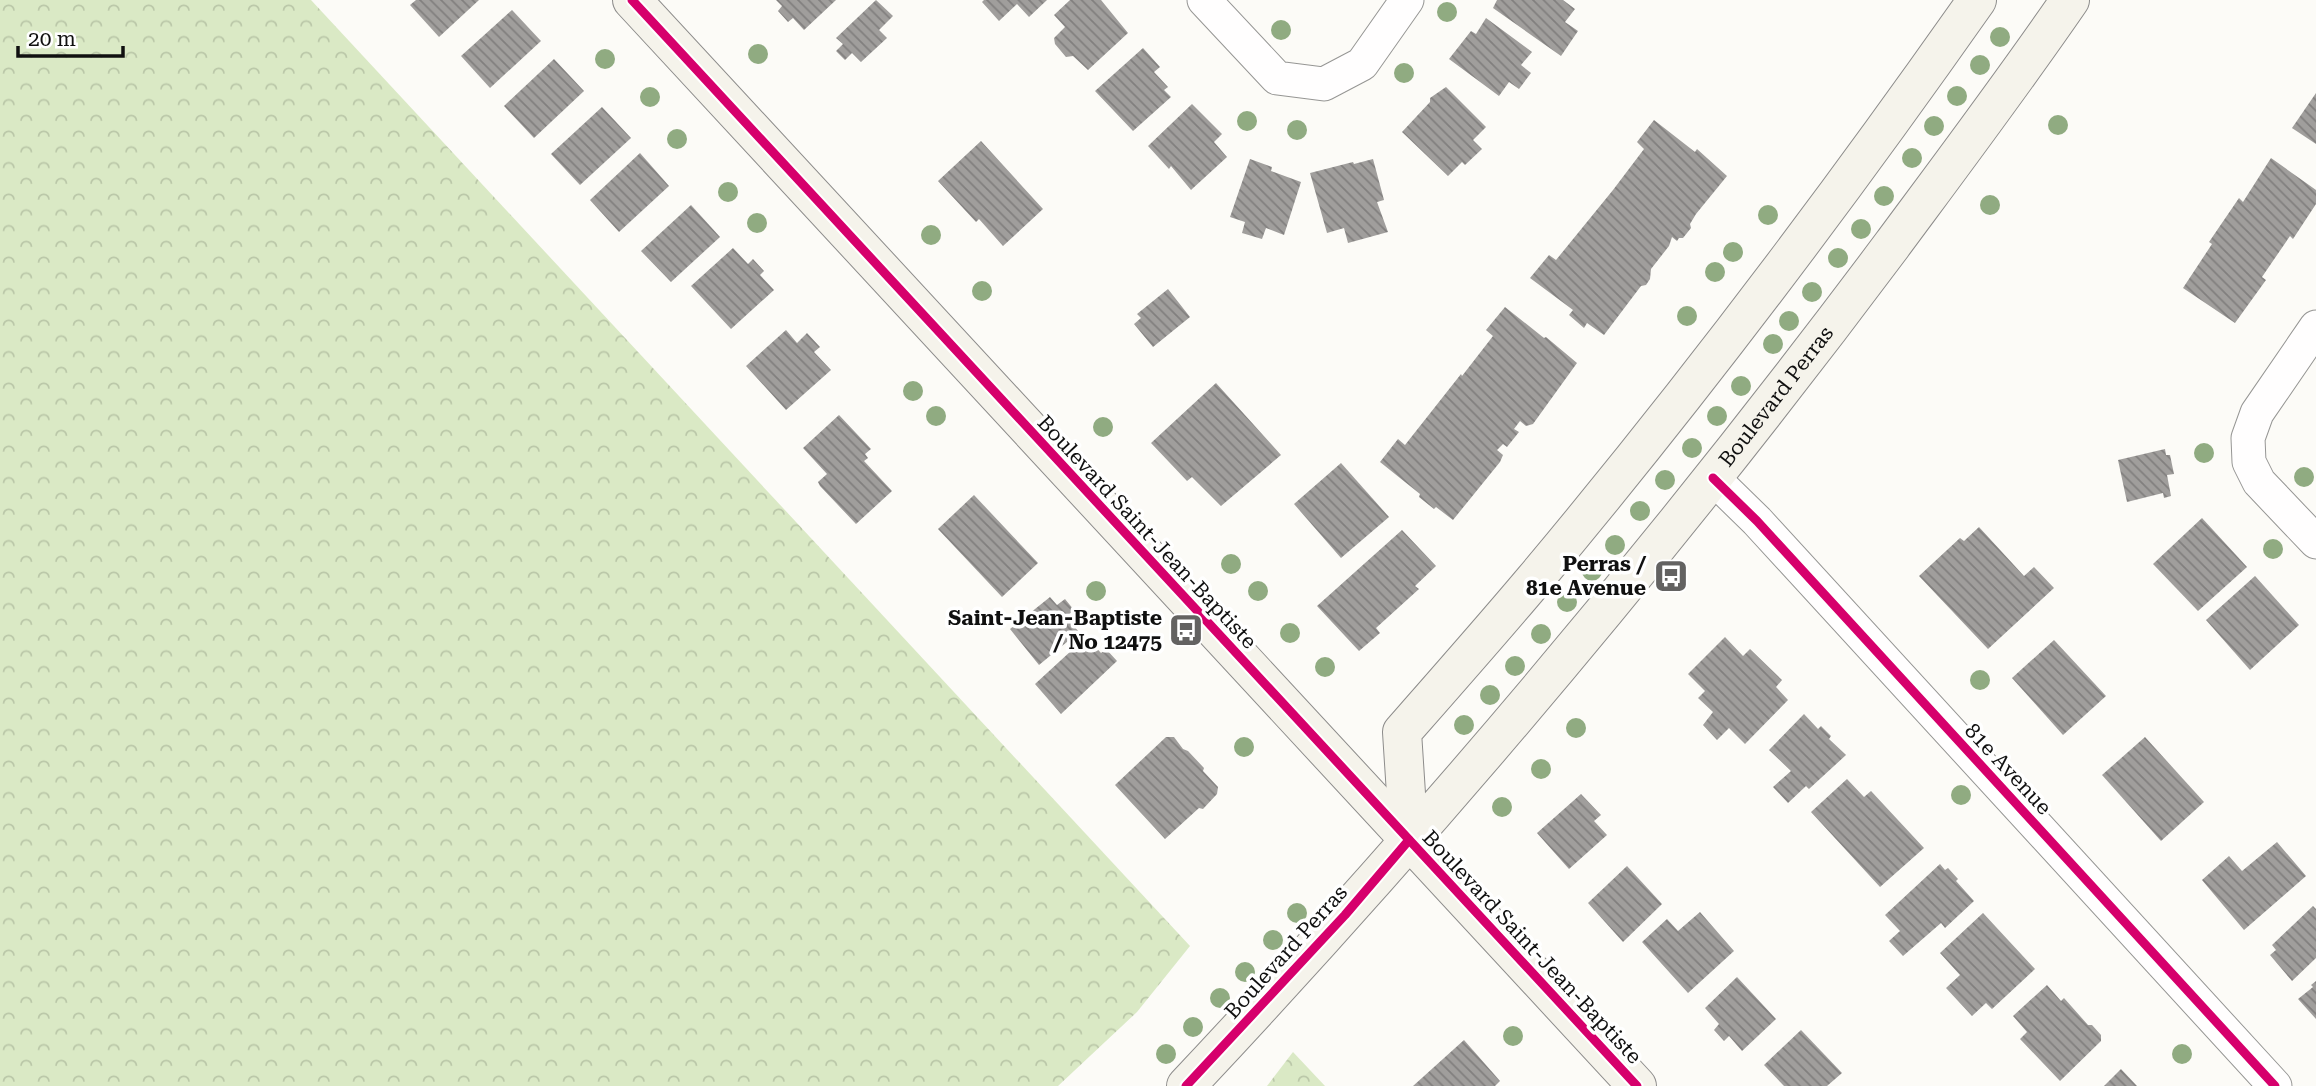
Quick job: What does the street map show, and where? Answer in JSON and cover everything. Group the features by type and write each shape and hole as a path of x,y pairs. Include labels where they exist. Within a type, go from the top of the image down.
{"main road":[{"name":"Boulevard Saint-Jean-Baptiste","path":"632,0 1637,1086"},
{"path":"1409,840 1402,732 1534,580 1656,430 1879,139 1977,0"},
{"name":"Boulevard Perras","path":"1186,1086 1345,915 1582,640 1836,320 2070,0"}],"street":[{"path":"1205,0 1277,78 1324,83 1362,64 1407,0"},
{"path":"2316,327 2257,413 2248,438 2249,462 2259,482 2316,542"},
{"name":"81e Avenue","path":"1713,478 1757,521 2275,1086"}],"green space":[{"path":"0,0 311,0 1190,946 1137,1012 1058,1086 0,1086"},
{"path":"1293,1052 1325,1086 1267,1086"}],"building":[{"path":"416,0 479,0 439,37 410,5"},
{"path":"776,0 836,0 804,30 793,18 788,22 778,11 782,6"},
{"path":"876,0 893,16 879,30 887,38 861,62 852,53 845,60 836,51 843,44 836,38"},
{"path":"1047,0 1029,17 1017,4 999,21 982,2"},
{"path":"1070,0 1101,0 1128,33 1088,70 1073,56 1066,57 1055,44 1054,38 1065,27 1054,15"},
{"path":"1497,0 1563,0 1575,9 1565,22 1578,31 1561,56 1493,8"},
{"path":"512,10 541,41 490,88 461,56"},
{"path":"1486,18 1532,52 1521,65 1531,73 1519,89 1509,82 1499,96 1449,59 1471,31 1476,34"},
{"path":"1143,48 1160,67 1154,72 1168,87 1164,90 1171,97 1133,131 1095,91"},
{"path":"554,59 584,91 534,138 504,106"},
{"path":"1446,87 1486,127 1473,140 1482,149 1465,165 1462,162 1448,176 1402,132 1430,102 1430,98"},
{"path":"2316,93 2316,144 2292,128"},
{"path":"1192,104 1222,134 1214,142 1227,157 1191,190 1171,166 1169,169 1148,146"},
{"path":"602,107 631,138 580,185 551,154"},
{"path":"1654,120 1695,152 1697,149 1727,176 1696,214 1690,224 1691,228 1683,238 1677,241 1672,237 1669,246 1651,269 1646,285 1641,286 1604,335 1587,323 1584,328 1569,315 1573,310 1530,278 1549,255 1556,260 1613,190 1644,149 1637,142"},
{"path":"981,141 1043,209 1003,246 979,219 976,222 938,181"},
{"path":"640,153 669,186 619,232 590,200"},
{"path":"2271,158 2316,190 2316,204 2293,239 2290,236 2262,277 2266,280 2235,323 2183,288 2212,244 2209,242 2239,198 2243,202"},
{"path":"1250,159 1272,167 1271,171 1301,182 1284,235 1266,228 1262,239 1242,233 1245,222 1230,217"},
{"path":"1373,159 1384,200 1377,202 1388,232 1348,243 1344,228 1327,233 1310,173"},
{"path":"691,205 720,237 671,282 641,251"},
{"path":"733,248 748,264 753,259 764,271 760,275 774,290 731,329 691,286"},
{"path":"1168,289 1190,317 1153,347 1134,324 1141,318 1137,314"},
{"path":"1505,307 1577,363 1533,424 1526,426 1520,421 1514,429 1519,432 1507,447 1503,444 1497,450 1503,455 1500,462 1453,520 1436,507 1434,509 1419,497 1420,494 1380,462 1398,439 1405,445 1461,374 1462,376 1493,336 1486,330"},
{"path":"786,330 797,343 807,333 820,347 814,352 831,370 786,410 746,366"},
{"path":"1216,383 1281,455 1221,506 1192,477 1187,481 1151,443"},
{"path":"839,415 871,449 865,454 868,458 864,461 892,491 856,524 820,486 818,482 827,474 803,448"},
{"path":"2165,449 2166,455 2170,455 2174,474 2167,475 2171,496 2164,498 2163,493 2127,502 2118,460"},
{"path":"1341,463 1389,517 1341,558 1294,504"},
{"path":"974,495 1038,563 1002,597 938,529"},
{"path":"2202,518 2247,567 2198,611 2153,564"},
{"path":"1979,527 2024,576 2034,567 2054,588 1988,649 1919,576 1960,538 1964,541"},
{"path":"1402,530 1436,566 1415,586 1419,589 1376,628 1380,633 1359,651 1317,606"},
{"path":"2255,576 2299,625 2250,670 2206,620"},
{"path":"1050,597 1057,605 1065,599 1074,610 1066,617 1079,632 1039,665 1010,629"},
{"path":"1725,637 1743,656 1750,649 1782,680 1776,687 1788,700 1745,744 1729,728 1717,740 1703,725 1713,712 1698,698 1705,691 1688,674"},
{"path":"1084,639 1089,640 1101,653 1106,649 1117,661 1061,714 1035,684"},
{"path":"2054,640 2106,696 2063,735 2012,678"},
{"path":"1804,714 1818,729 1821,726 1831,736 1829,739 1846,755 1809,789 1806,786 1788,803 1773,787 1791,771 1769,750"},
{"path":"1166,737 1174,737 1218,787 1217,794 1203,809 1199,808 1165,839 1115,785"},
{"path":"2145,737 2204,802 2161,841 2102,775"},
{"path":"1847,779 1864,797 1871,791 1924,848 1880,887 1811,812"},
{"path":"1581,794 1601,815 1594,821 1607,835 1569,869 1537,833"},
{"path":"2277,842 2306,876 2244,930 2202,880 2229,856 2242,871"},
{"path":"1940,864 1945,870 1948,868 1974,901 1945,928 1941,923 1903,956 1889,941 1900,931 1885,915"},
{"path":"1627,866 1662,904 1623,942 1588,903"},
{"path":"2313,906 2316,909 2316,958 2292,981 2270,955 2276,950 2272,945"},
{"path":"1700,912 1734,951 1688,993 1642,942 1667,919 1678,931"},
{"path":"1983,913 2035,969 1992,1009 1986,1003 1972,1016 1946,988 1960,975 1940,953"},
{"path":"1737,977 1776,1019 1742,1051 1729,1036 1724,1041 1714,1030 1719,1024 1705,1008"},
{"path":"2316,981 2316,1019 2298,999 2313,987 2311,985"},
{"path":"2047,985 2061,1001 2064,998 2088,1025 2092,1025 2101,1035 2101,1041 2060,1081 2020,1039 2027,1032 2013,1016"},
{"path":"1801,1030 1842,1073 1827,1086 1784,1086 1764,1065"},
{"path":"1464,1040 1500,1081 1495,1086 1413,1086"},
{"path":"2121,1069 2137,1086 2104,1086"}],"cycle path":[{"path":"632,0 1637,1086"},
{"path":"1713,478 1757,521 2275,1086"},
{"path":"1186,1086 1345,915 1409,840"}],"place":[{"name":"Perras / 81e Avenue","path":"1671,576"},
{"name":"Saint-Jean-Baptiste / No 12475","path":"1186,630"}]}
